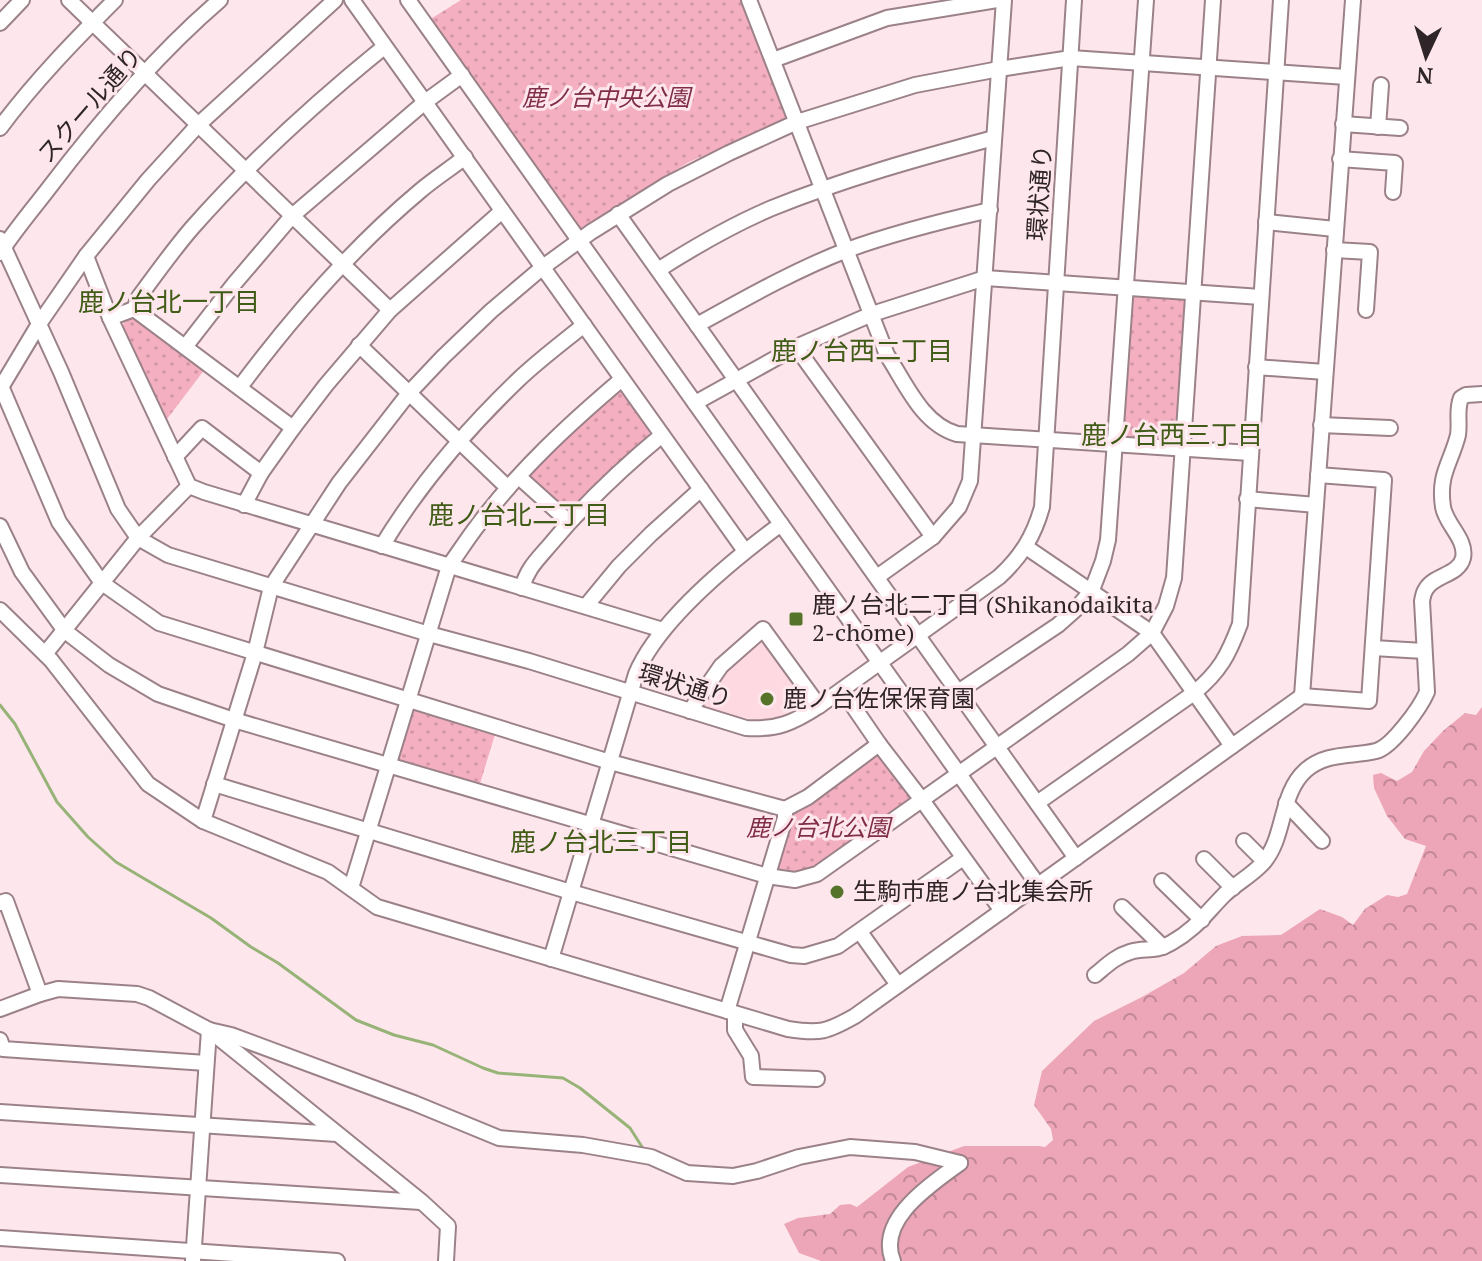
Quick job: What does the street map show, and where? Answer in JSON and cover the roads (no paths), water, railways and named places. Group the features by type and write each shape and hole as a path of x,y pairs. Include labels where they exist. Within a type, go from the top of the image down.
{"street":[{"path":"0,23 22,0"},
{"path":"69,0 390,310"},
{"path":"0,128 115,0"},
{"name":"スクール通り","path":"1,247 79,148 145,73 220,0"},
{"path":"335,0 198,125 148,180 86,256 39,324 1,388 59,522 102,583 159,623 610,762 785,809 808,797 879,744"},
{"path":"352,0 745,551"},
{"path":"408,0 1038,885"},
{"path":"749,0 887,355 920,408 942,429 957,434 1250,453"},
{"path":"773,60 887,18 997,0"},
{"path":"877,577 933,537 959,507 970,481 1004,0"},
{"name":"環状通り","path":"138,538 168,555 746,728 782,726 800,719 999,577 1019,558 1038,521 1042,507 1074,0"},
{"path":"958,692 1058,625 1092,590 1103,561 1108,540 1146,0"},
{"path":"0,526 22,572 65,631 109,665 158,694 234,720 767,876 795,880 817,874 1128,654 1152,633 1166,606 1174,578 1213,0"},
{"path":"1037,803 1194,693 1226,659 1240,624 1281,0"},
{"path":"1302,696 1353,0"},
{"path":"110,318 134,309 139,297 191,230 245,171 329,91 384,47"},
{"path":"203,821 255,653 271,587 339,483 409,393 491,311 578,239 668,184 729,153 797,122 915,85 1071,58 1346,77"},
{"path":"185,347 292,216 425,102 462,75"},
{"path":"1378,127 1381,85"},
{"path":"0,101 13,110"},
{"path":"1343,124 1400,128"},
{"path":"658,270 769,210 910,161 994,138"},
{"path":"240,387 294,318 342,265 420,191 465,157"},
{"path":"1340,159 1395,163 1393,192"},
{"path":"697,325 764,287 847,250 923,226 990,210"},
{"path":"244,505 261,473 293,428 359,345 390,310 502,211"},
{"path":"618,214 1076,858"},
{"path":"1266,222 1335,229"},
{"path":"1,247 39,324 118,509 138,538"},
{"path":"1334,250 1370,252 1366,310"},
{"path":"86,256 110,318 189,486 663,630"},
{"path":"695,403 796,347 872,314 985,278 1261,297"},
{"path":"134,309 293,428"},
{"path":"382,546 404,510 460,441 519,379 584,325"},
{"path":"359,345 460,441 569,522"},
{"path":"796,347 933,537"},
{"path":"1256,367 1325,372"},
{"path":"351,888 449,566 514,482 582,412 622,379"},
{"path":"1095,975 1117,957 1171,943 1202,920 1264,861 1272,847 1293,785 1304,772 1316,762 1330,757 1385,747 1394,740 1423,700 1427,692 1422,601 1426,589 1456,568 1464,555 1462,545 1446,517 1442,480 1457,438 1461,398 1482,394"},
{"path":"1321,425 1390,428"},
{"path":"175,457 202,428 261,473"},
{"path":"522,588 525,574 569,522 620,471 662,435"},
{"path":"0,610 45,654 148,784 203,821 328,872 377,907 788,1029 814,1033 838,1026 898,985 1302,696 1369,701 1384,480 1318,475"},
{"path":"45,654 138,538 189,486"},
{"path":"586,606 619,566 701,489"},
{"path":"1247,499 1316,505"},
{"path":"551,959 644,655 689,603 745,551 781,524"},
{"path":"1026,547 1152,633 1232,746"},
{"path":"690,711 721,666 763,629 819,706"},
{"path":"1373,648 1424,651"},
{"path":"842,690 1002,911"},
{"path":"214,784 776,952 804,956 838,946 963,858"},
{"path":"1286,803 1322,841"},
{"path":"785,809 731,1012 735,1030 751,1056 753,1077 817,1079"},
{"path":"1244,841 1264,861"},
{"path":"1204,859 1233,888"},
{"path":"1162,881 1202,920"},
{"path":"0,903 6,901 40,994"},
{"path":"1122,907 1163,947"},
{"path":"860,932 898,985"},
{"path":"0,1009 58,989 137,994 209,1030 448,1226 446,1261"},
{"path":"194,1256 209,1030"},
{"path":"209,1030 231,1035 414,1103 499,1138 583,1145 651,1157 687,1173 733,1176 799,1157 850,1147 915,1152 960,1163 907,1206 897,1220 889,1237 889,1252 893,1261"},
{"path":"0,1040 3,1049 206,1063"},
{"path":"0,1112 338,1134"},
{"path":"0,1175 422,1202"},
{"path":"0,1238 194,1256 337,1261"}],"waterway":[{"path":"0,705 15,724 57,802 88,837 116,862 211,918 356,1020 394,1035 433,1045 498,1073 563,1078 630,1128 644,1150"}],"place":[{"name":"鹿ノ台北二丁目 (Shikanodaikita 2-chōme)","path":"796,619"},
{"name":"鹿ノ台佐保保育園","path":"767,699"},
{"name":"生駒市鹿ノ台北集会所","path":"837,892"}],"district":[{"name":"鹿ノ台北一丁目","path":"169,302"},
{"name":"鹿ノ台西二丁目","path":"862,351"},
{"name":"鹿ノ台西三丁目","path":"1172,435"},
{"name":"鹿ノ台北二丁目","path":"519,515"},
{"name":"鹿ノ台北三丁目","path":"601,842"}],"park label":[{"name":"鹿ノ台中央公園","path":"606,98"},
{"name":"鹿ノ台北公園","path":"818,828"}]}
